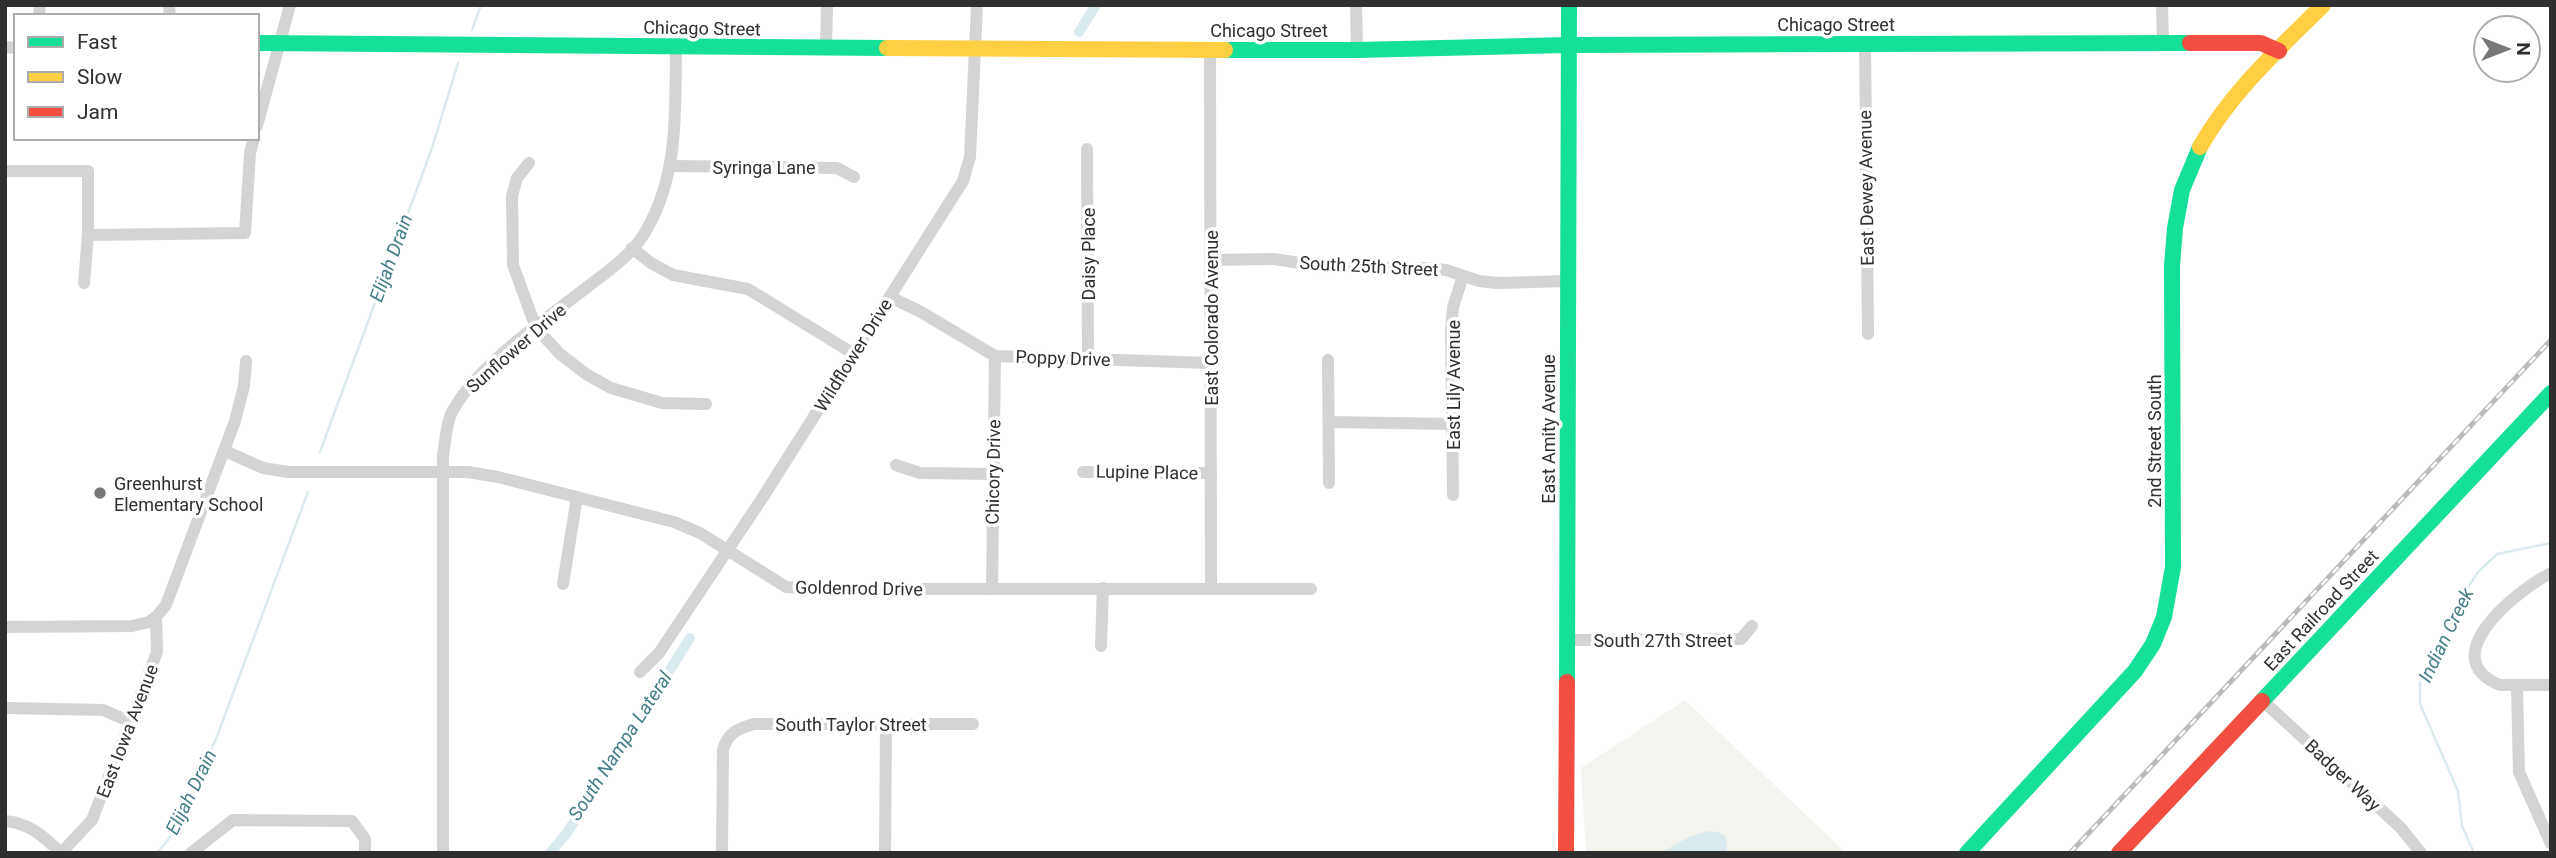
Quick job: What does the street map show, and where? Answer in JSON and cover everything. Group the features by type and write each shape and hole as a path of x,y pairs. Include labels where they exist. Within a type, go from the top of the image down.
{"street":[{"path":"259,118 290,5"},
{"path":"826,48 827,5"},
{"name":"Wildflower Drive","path":"639,672 659,653 728,550 963,181 970,158 977,5"},
{"path":"1356,5 1357,50"},
{"name":"East Amity Avenue","path":"1566,853 1569,5"},
{"path":"2162,5 2162,43"},
{"name":"2nd Street South","path":"1967,853 2124,685 2139,665 2164,620 2171,594 2174,547 2172,266 2174,229 2181,195 2205,137 2228,107 2323,5"},
{"name":"Chicago Street","path":"259,43 676,48 1357,50 1568,45 2261,43 2279,51"},
{"name":"East Dewey Avenue","path":"1865,43 1868,334"},
{"name":"Sunflower Drive","path":"443,853 443,456 450,417 466,389 536,328 621,261 646,232 660,203 671,166 676,48"},
{"name":"East Colorado Avenue","path":"1210,49 1210,587"},
{"path":"88,235 245,233 250,153 253,140"},
{"name":"Daisy Place","path":"1087,149 1088,359"},
{"path":"529,163 517,178 512,196 513,265 536,328 560,354 586,374 611,388 662,403 706,404"},
{"name":"Syringa Lane","path":"671,166 837,168 854,177"},
{"path":"5,171 88,171 88,235 84,283"},
{"path":"632,248 673,275 748,289 854,354"},
{"name":"South 25th Street","path":"1211,260 1274,259 1333,268 1427,268 1497,283 1568,281"},
{"name":"East Lily Avenue","path":"1453,495 1451,332 1453,307 1463,276"},
{"name":"Poppy Drive","path":"890,296 995,356 1210,362"},
{"name":"Chicory Drive","path":"992,589 995,356"},
{"path":"1328,360 1329,483"},
{"path":"5,627 132,626 149,622 156,617 166,605 225,451 239,410 246,361"},
{"name":"East Railroad Street","path":"2119,853 2551,393"},
{"path":"1329,422 1452,424"},
{"name":"Goldenrod Drive","path":"225,451 263,468 288,472 468,472 498,477 674,522 700,533 786,587 1311,589"},
{"path":"896,465 920,473 992,474"},
{"name":"Lupine Place","path":"1083,472 1210,473"},
{"path":"563,584 578,497"},
{"path":"2551,572 2498,612 2485,626 2477,641 2475,660 2485,677 2500,685 2551,685"},
{"path":"1101,646 1103,588"},
{"name":"East Iowa Avenue","path":"61,853 82,834 92,820 157,652 156,617"},
{"name":"South 27th Street","path":"1568,640 1741,639 1752,626"},
{"path":"2517,686 2519,772 2551,844"},
{"name":"Badger Way","path":"2262,700 2402,828 2421,853"},
{"path":"5,708 103,710 131,722"},
{"name":"South Taylor Street","path":"722,853 723,750 731,735 754,724 973,724"},
{"path":"886,725 886,853"},
{"path":"191,853 233,820 352,821 365,839 365,853"},
{"path":"5,821 21,822 39,832 61,853"}],"shaded area":[{"path":"1685,700 1846,853 1586,853 1581,768"},
{"path":"1708,831 1718,832 1726,837 1727,853 1660,853 1689,837"}],"waterway":[{"name":"Elijah Drain","path":"472,30 481,5"},
{"name":"South Nampa Lateral","path":"1079,32 1096,5"},
{"name":"Elijah Drain","path":"320,452 432,148 458,63"},
{"name":"Elijah Drain","path":"157,853 168,840 216,739 308,492"},
{"name":"Indian Creek","path":"2474,853 2462,826 2458,791 2420,704 2420,682 2444,640 2454,609 2478,572 2497,554 2551,543"},
{"name":"South Nampa Lateral","path":"550,853 567,833 690,638"}],"railway":[{"path":"2070,853 2551,340"}],"traffic: fast":[{"path":"1567,682 1569,5"},
{"path":"259,43 887,48"},
{"path":"1225,50 1568,45 2190,43"},
{"path":"1967,853 2135,671 2153,644 2164,617 2173,567 2172,266 2182,190 2200,147"},
{"path":"2262,701 2551,393"}],"traffic: slow":[{"path":"2200,147 2241,90 2323,5"},
{"path":"887,48 1225,50"}],"traffic: jam":[{"path":"2190,43 2261,43 2279,51"},
{"path":"1566,853 1567,682"},
{"path":"2119,853 2262,701"}],"place":[{"name":"Greenhurst Elementary School","path":"100,493"}]}
